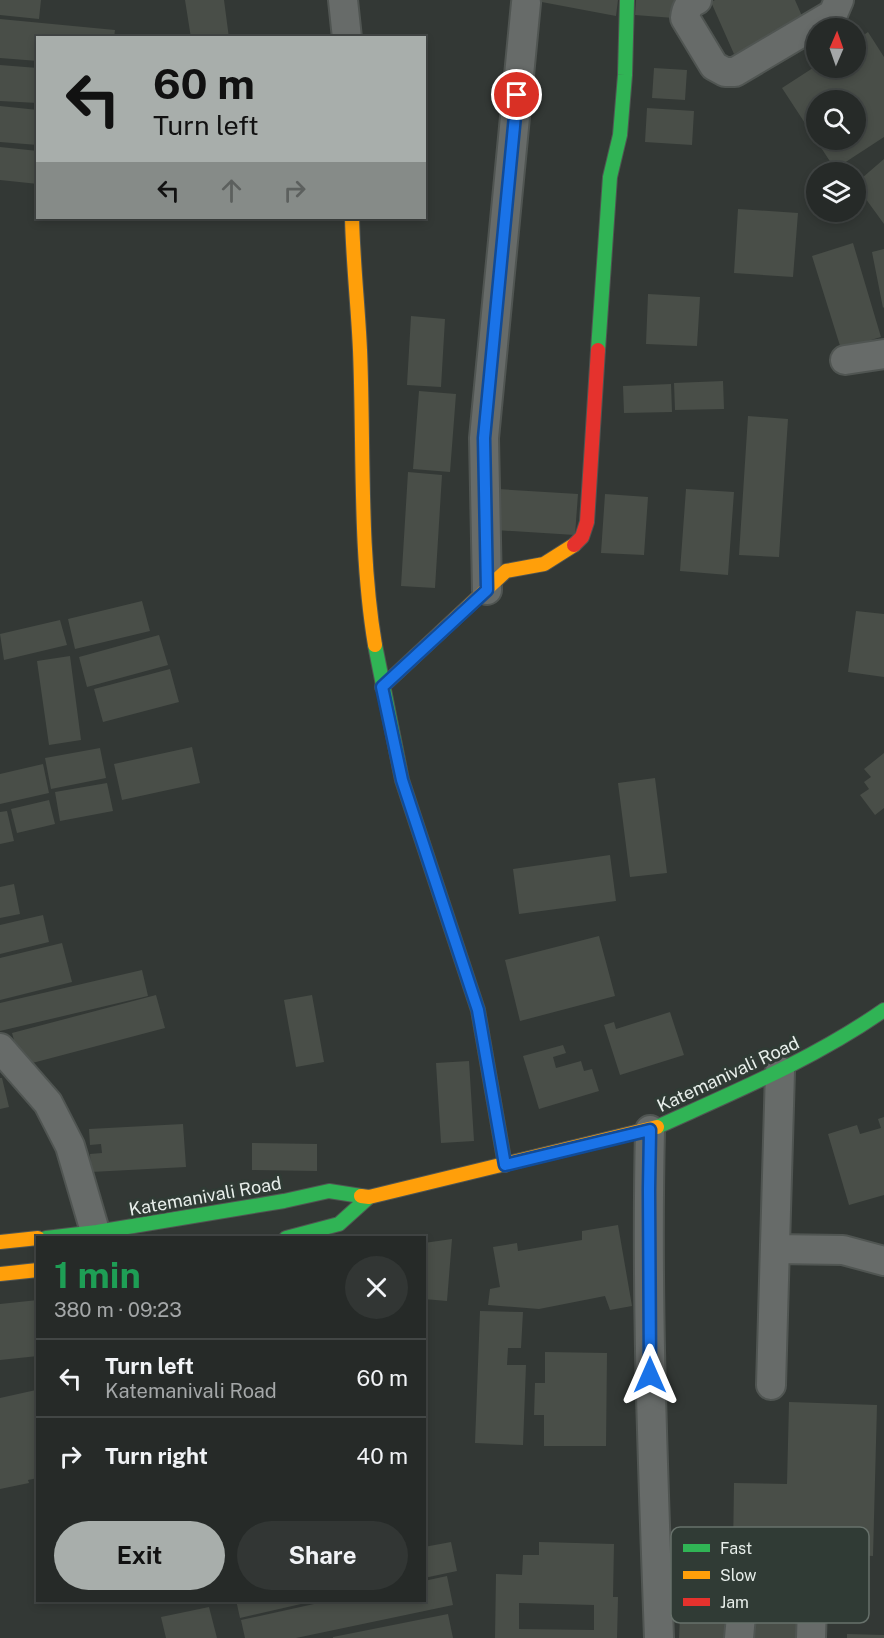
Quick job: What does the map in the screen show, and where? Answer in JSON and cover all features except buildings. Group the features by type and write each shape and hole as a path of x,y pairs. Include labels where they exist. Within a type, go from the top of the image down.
{"street":[{"path":"343,0 347,36"},
{"path":"382,687 506,571 544,564 573,548 582,537 587,522 610,177 620,135 625,75 627,0"},
{"path":"697,0 686,10 685,18 714,66 725,72 735,72 833,14 840,0"},
{"path":"487,590 484,438 526,3"},
{"path":"352,219 360,349 361,441 369,611 382,687 402,780 478,1010 505,1165"},
{"path":"845,360 884,354"},
{"name":"Katemanivali Road","path":"80,1236 97,1235 329,1191 369,1197 650,1130 780,1071 857,1029 884,1010"},
{"path":"0,1048 48,1103 70,1146 97,1235"},
{"path":"771,1385 780,1071"},
{"path":"650,1130 650,1398 659,1638"},
{"name":"Katemanivali Road","path":"294,1236 339,1224 369,1197"},
{"path":"0,1242 36,1238"},
{"path":"775,1248 843,1250 884,1261"},
{"path":"0,1274 36,1270"},
{"path":"739,1638 740,1623"},
{"path":"811,1623 811,1638"},
{"path":"827,1638 828,1623"}],"traffic: fast":[{"path":"598,350 610,177 620,135 625,75 627,0"},
{"path":"375,645 402,780 478,1010 505,1165"},
{"path":"657,1127 802,1059 884,1010"},
{"path":"63,1236 284,1201 329,1191 361,1196"},
{"path":"294,1236 339,1224 369,1197"}],"traffic: slow":[{"path":"352,219 360,350 364,535 375,645"},
{"path":"382,687 506,571 544,564 574,545"},
{"path":"361,1196 369,1197 657,1127"},
{"path":"0,1242 36,1238"},
{"path":"0,1274 36,1270"}],"traffic: jam":[{"path":"574,545 582,537 587,522 598,350"}],"route":[{"path":"517,95 484,438 487,590 382,687 402,780 478,1010 505,1165 650,1130 650,1375"}]}
